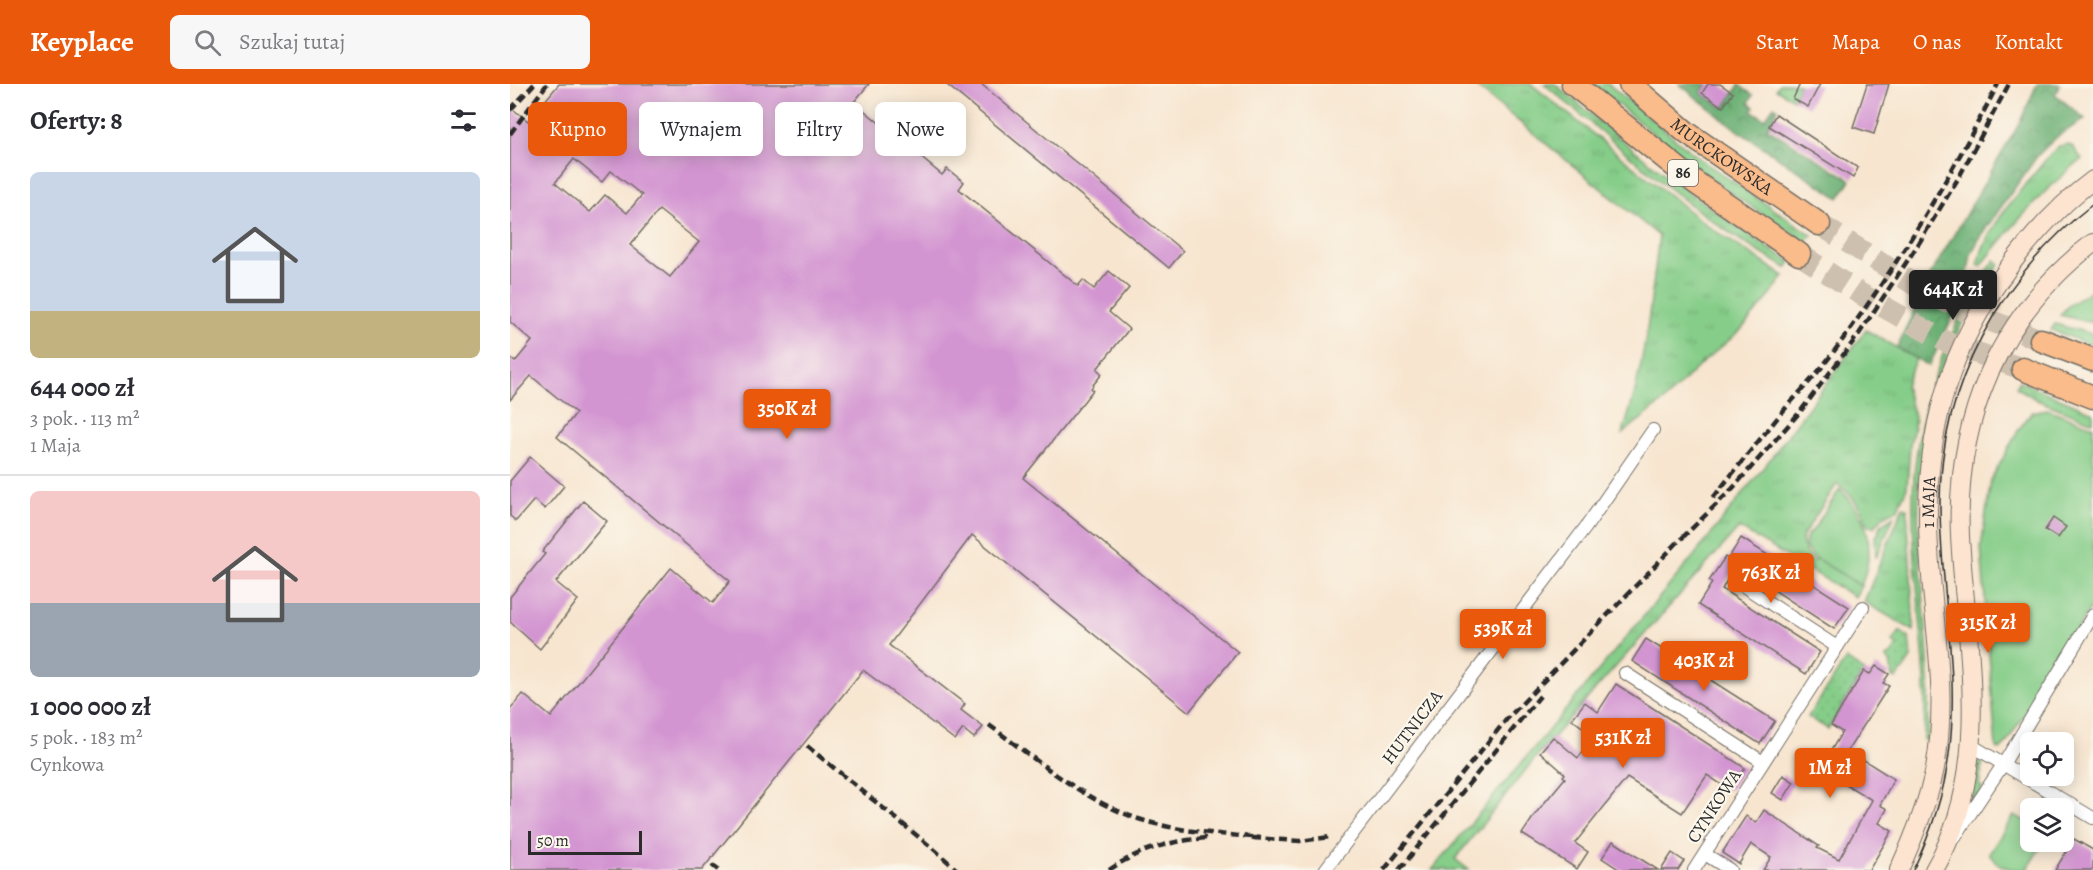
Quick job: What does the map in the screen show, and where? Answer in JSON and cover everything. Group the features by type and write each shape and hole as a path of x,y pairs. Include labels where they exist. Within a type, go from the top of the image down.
{"highway":[{"name":"MURCKOWSKA","path":"1574,84 1696,183 1799,254"},
{"name":"MURCKOWSKA","path":"1630,84 1687,134 1819,224"},
{"path":"2041,340 2093,360"},
{"path":"2023,369 2093,397"}],"street":[{"name":"1 MAJA","path":"1899,870 1928,797 1938,744 1940,692 1928,504 1932,449 1943,396 1967,332 2002,276 2051,218 2093,180"},
{"name":"1 MAJA","path":"1937,864 1960,806 1971,745 1970,653 1960,516 1964,457 1971,420 1990,368 2017,322 2055,276 2093,243"},
{"name":"HUTNICZA","path":"1325,870 1586,527 1653,430"},
{"path":"1745,587 1837,647"},
{"name":"CYNKOWA","path":"1694,870 1863,607"},
{"name":"1 MAJA","path":"1937,864 2004,763 2093,615"},
{"name":"CYNKOWA","path":"1626,673 1763,762"},
{"path":"1971,745 2093,818"},
{"path":"1705,854 1730,870"}],"green space":[{"path":"1473,84 1531,84 1709,227 1784,276 1740,331 1701,364 1664,401 1622,434 1630,411 1641,362 1659,236"},
{"path":"1544,84 1555,84 1669,178 1791,262 1787,268 1754,249 1692,206"},
{"path":"1593,84 1608,84 1704,162 1812,235 1807,242 1778,225 1670,147"},
{"path":"1679,84 1707,84 1701,93 1724,108 1739,85 1753,95 1749,103 1754,107 1752,111 1765,119 1774,106 1778,109 1767,128 1851,180 1839,198 1737,130"},
{"path":"1779,84 1800,84 1793,99 1776,89"},
{"path":"2037,84 2060,84 2055,94 2085,119 2059,135 2038,155 1982,234 1971,254 1965,291 1929,366 1897,348 1929,277 2019,124"},
{"path":"2059,146 2072,146 2082,159 2041,196 1981,266 1978,265 1989,236 2007,208 2048,157"},
{"path":"1995,260 2000,264 1960,326 1946,360 1934,395 1926,431 1921,467 1919,541 1928,666 1928,741 1924,740 1925,681 1913,525 1915,469 1919,437 1935,375 1947,345 1961,316"},
{"path":"2093,289 2093,323 2060,315 2068,306"},
{"path":"2055,324 2093,334 2093,346 2051,330"},
{"path":"1866,330 1916,359 1905,386 1915,420 1910,446 1907,487 1897,510 1884,516 1874,527 1868,526 1856,502 1837,484 1802,539 1804,550 1814,561 1818,558 1861,586 1855,597 1739,528 1540,752 1455,859 1469,870 1432,870 1693,557 1771,458"},
{"path":"2019,381 2093,412 2093,422 2037,400 2016,387"},
{"path":"2047,409 2093,426 2093,604 2006,744 2000,750 1996,748 1981,547 1991,480 2019,429 2032,412"},
{"path":"1840,489 1858,511 1867,534 1868,558 1861,586 1812,556 1805,547 1807,535 1813,530"},
{"path":"1903,507 1907,508 1914,631 1864,602"},
{"path":"1894,516 1876,558 1875,537 1879,533 1878,530 1883,523"},
{"path":"1900,631 1909,638 1911,658 1897,679 1893,678 1890,662 1886,657 1891,655 1897,646 1893,642"},
{"path":"1846,659 1864,671 1828,729 1808,717"},
{"path":"1979,758 1983,760 1979,785 1983,788 1968,811"},
{"path":"2014,815 2020,818 2020,852 2038,852 2026,870 2005,867 1989,854"}],"building":[{"path":"559,84 869,84 854,102 775,102 775,156 863,156 863,109 875,119 875,156 919,156 942,175 947,169 964,182 959,189 1078,286 1083,280 1094,289 1109,271 1129,288 1109,312 1129,329 1097,369 1102,374 1093,385 1091,389 1093,390 1023,478 1238,652 1189,712 972,535 889,645 965,704 961,710 983,727 974,738 963,729 955,740 863,670 702,870 510,870 510,709 523,694 551,717 671,568 713,603 730,581 557,437 576,413 531,376 510,400 510,358 515,362 532,341 510,322 510,107 528,121 528,156 627,156 627,102 544,102","holes":["574,159 602,182 611,171 642,195 627,213 605,195 590,212 555,183","659,210 699,242 670,277 630,245"]},
{"path":"946,84 981,84 1183,251 1169,268"},
{"path":"1708,84 1720,84 1733,93 1723,107 1702,93"},
{"path":"1800,84 1820,84 1808,107 1793,99"},
{"path":"1867,84 1889,84 1874,134 1853,127"},
{"path":"1776,114 1858,168 1853,178 1769,126"},
{"path":"530,457 564,486 545,509 534,500 516,521 510,516 510,481"},
{"path":"583,501 607,521 556,582 578,600 540,649 510,622 510,597 545,554 542,552"},
{"path":"2053,518 2066,527 2058,538 2045,530"},
{"path":"1741,538 1849,607 1834,629 1737,566 1729,577 1722,589 1820,652 1806,674 1698,605 1712,583 1709,581 1725,557 1728,559"},
{"path":"1646,639 1775,721 1760,744 1632,661"},
{"path":"1876,666 1889,674 1883,683 1889,686 1848,750 1894,779 1880,805 1887,809 1879,823 1892,831 1869,870 1763,870 1771,857 1751,844 1739,864 1722,853 1746,816 1756,823 1764,810 1819,846 1817,848 1839,859 1872,800 1820,769 1842,732 1831,725 1864,671 1870,674"},
{"path":"1616,684 1745,768 1730,790 1707,775 1682,813 1627,778 1575,843 1588,852 1577,869 1522,834 1565,778 1563,776 1565,774 1540,752 1553,737 1578,758 1595,737 1572,719 1585,702 1598,712"},
{"path":"1783,775 1794,782 1783,800 1772,793"},
{"path":"2074,839 2093,850 2093,870 2055,870 2066,852 2074,852"},
{"path":"1613,841 1658,870 1620,870 1602,858"},
{"path":"1672,853 1684,861 1678,870 1661,870"}],"tunnel":[{"path":"1819,224 1928,293 1965,311 2041,340"},
{"path":"1799,254 1859,293 1948,343 2023,369"}],"tram line":[{"path":"1913,870 1926,842 1940,799 1947,769 1952,723 1951,660 1940,505 1943,461 1951,418 1964,377 1982,337 2004,299 2030,264 2060,232 2093,204"}],"railway":[{"path":"510,110 534,84"},
{"path":"510,134 547,84"},
{"path":"1713,498 1822,367 1871,300 1938,194 1998,84"},
{"path":"1384,870 1506,720 1732,489 1800,412 1859,334 1919,243 1959,177 2009,84"},
{"path":"1399,870 1540,696"},
{"path":"989,725 1062,779 1121,812 1171,827 1261,838"},
{"path":"807,746 957,870"},
{"path":"1252,838 1300,841 1330,837"},
{"path":"1109,870 1156,847 1207,838"},
{"path":"712,865 718,870"}]}
